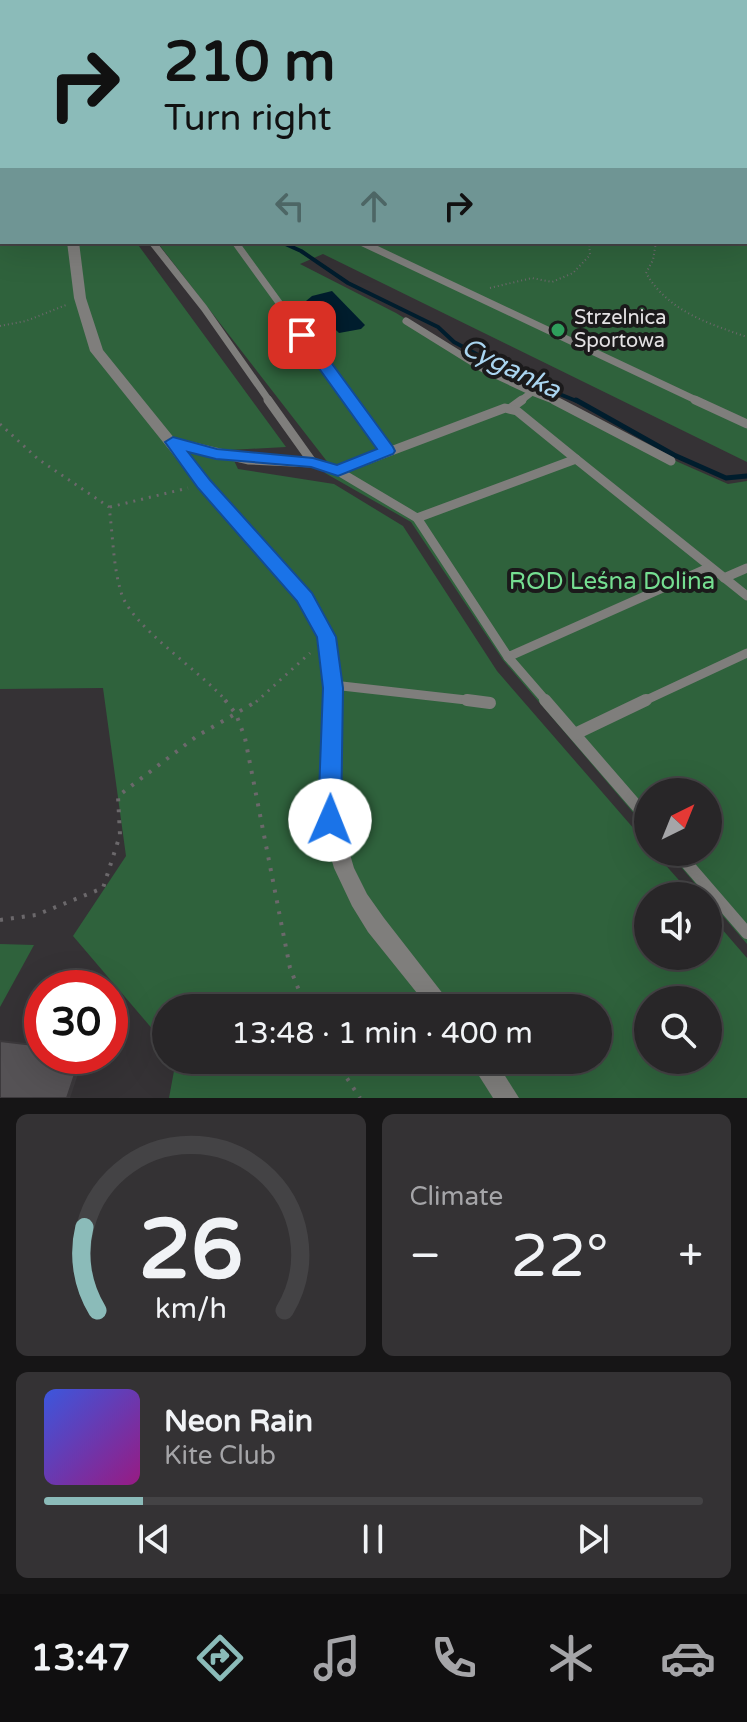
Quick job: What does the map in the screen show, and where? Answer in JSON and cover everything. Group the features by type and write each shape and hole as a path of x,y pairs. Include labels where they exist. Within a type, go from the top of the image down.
{"street":[{"path":"73,244 80,298 97,351 204,484 305,597 326,637 333,685 330,820 344,868 359,900 376,925 432,994"},
{"path":"491,1074 507,1098"}],"lane":[{"path":"154,244 213,320 313,463"},
{"path":"236,244 387,451"},
{"path":"365,244 747,424"},
{"path":"406,321 485,370 551,398 671,461"},
{"path":"338,471 511,408 532,392"},
{"path":"511,408 747,596"},
{"path":"173,442 249,460 313,463 338,471 417,518 508,657 634,803"},
{"path":"417,518 576,459"},
{"path":"508,657 710,567"},
{"path":"724,578 747,568"},
{"path":"575,734 747,653"},
{"path":"333,685 490,703"},
{"path":"689,866 747,933"}],"path":[{"path":"471,293 517,280 532,278 552,282 573,273 590,255 589,244"},
{"path":"656,244 653,260 646,273 659,296 684,312 747,337"},
{"path":"0,326 26,321 80,298"},
{"path":"0,424 12,439 50,468 109,507 204,484"},
{"path":"109,507 121,595 140,621 216,689 236,714 245,738 290,968 300,994"},
{"path":"0,920 36,915 103,888 120,835 118,796 197,736 265,697 326,637"},
{"path":"344,1074 360,1098"}],"green space":[{"path":"0,244 137,244 286,447 229,450 238,469 334,484 403,526 497,671 634,829 634,866 666,866 681,882 634,882 634,970 722,970 722,929 747,958 747,1098 169,1098 173,1074 612,1074 612,994 152,994 152,1029 128,1000 128,970 102,970 73,936 126,856 103,688 0,689"},
{"name":"ROD Leśna Dolina","path":"159,244 747,244 747,462 323,254 300,264 396,313 489,370 549,394 678,462 728,484 747,481 747,944 722,915 722,882 694,882 680,866 722,866 722,778 634,778 634,814 503,660 411,522 325,473 329,464"},
{"path":"0,944 34,945 0,1007"}],"water":[{"path":"332,291 365,325 361,329 339,333 306,301 312,296"}],"building":[{"path":"0,1041 24,1044 24,1074 75,1074 67,1098 0,1098"}],"waterway":[{"name":"Cyganka","path":"285,244 348,283 438,327 454,342 525,380 579,402"},
{"name":"Cyganka","path":"576,400 674,455 726,478 747,476"}],"place":[{"name":"Strzelnica Sportowa","path":"558,330"}],"route":[{"path":"302,335 387,451 338,471 313,463 249,460 173,442 204,484 305,597 326,637 333,688 330,820"}]}
